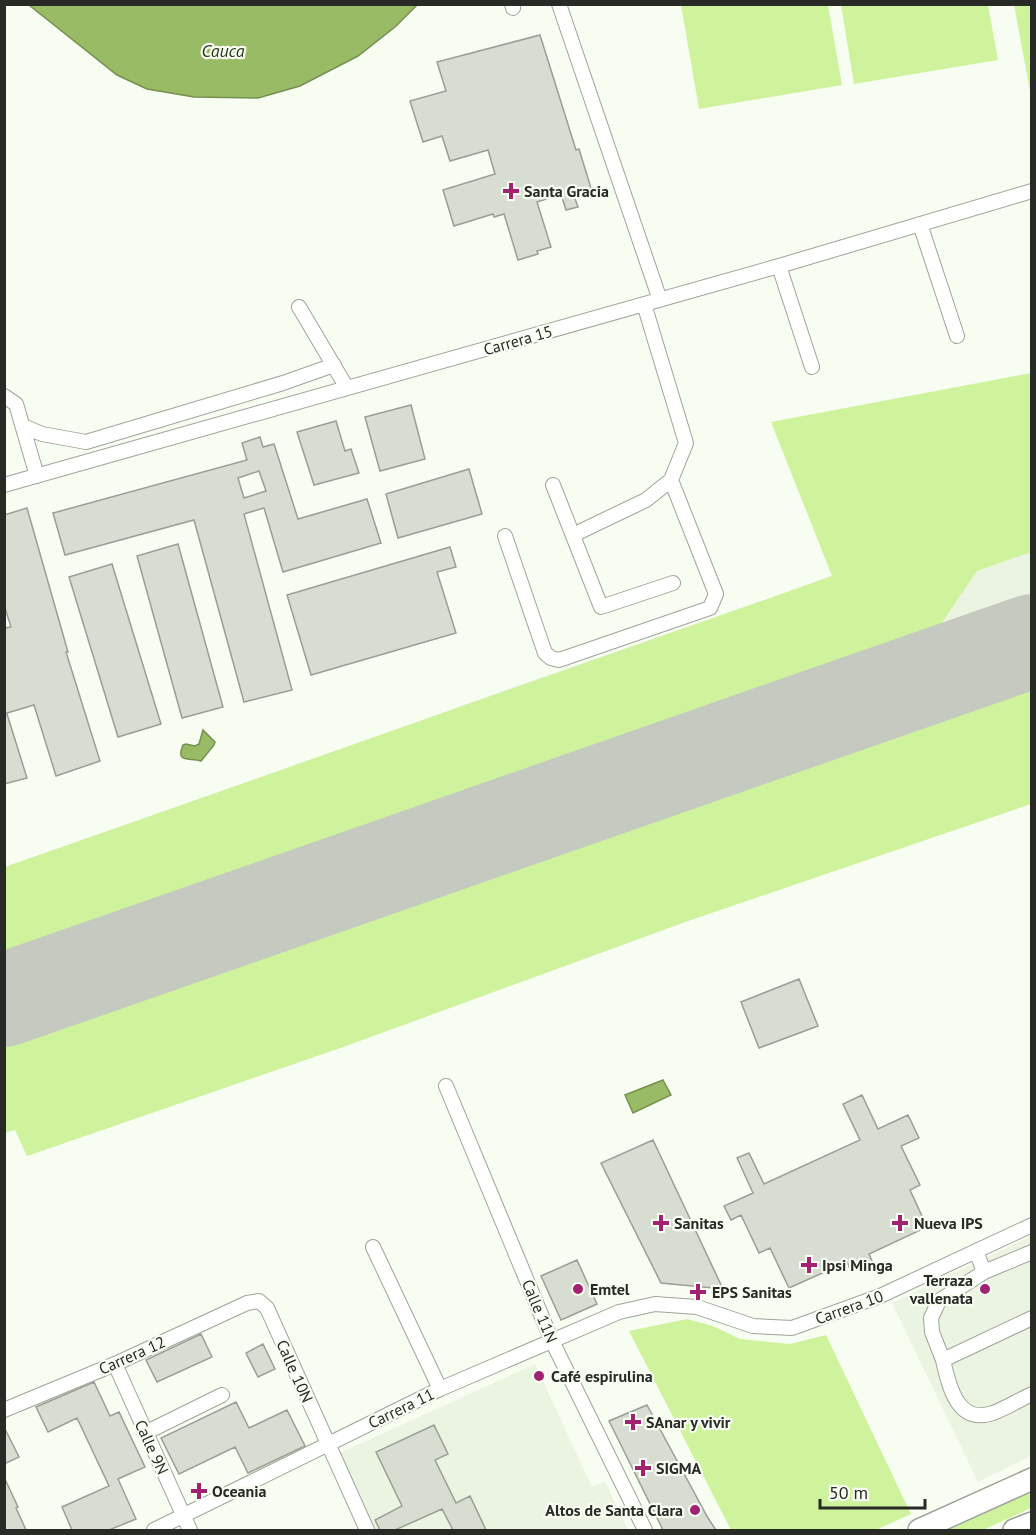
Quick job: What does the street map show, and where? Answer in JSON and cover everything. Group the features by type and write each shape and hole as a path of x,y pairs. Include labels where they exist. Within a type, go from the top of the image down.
{"main road":[{"path":"920,1530 1032,1479"},
{"path":"1014,1530 1032,1522"}],"street":[{"path":"559,4 660,300"},
{"name":"Carrera 15","path":"4,485 779,266 1032,191"},
{"path":"920,224 957,336"},
{"path":"779,266 812,368"},
{"path":"573,535 646,500 671,480 686,443 644,304"},
{"path":"299,307 347,388"},
{"path":"23,426 42,434 86,442 283,383 333,365"},
{"path":"4,396 16,404 37,476"},
{"path":"505,536 545,653 559,660 710,608 714,602 716,594 671,480"},
{"path":"553,485 601,607 674,583"},
{"name":"Calle 11N","path":"446,1086 552,1341 645,1530"},
{"name":"Carrera 10","path":"655,1304 697,1307 753,1326 792,1328 880,1296 1032,1225"},
{"path":"373,1247 440,1389"},
{"path":"976,1251 984,1272"},
{"path":"1032,1252 984,1272 939,1301 931,1318 932,1332 944,1360 947,1377 957,1401 969,1414 992,1413 1032,1394"},
{"name":"Carrera 12","path":"4,1410 115,1364 247,1303 259,1301"},
{"name":"Calle 10N","path":"259,1301 267,1308 367,1530"},
{"name":"Carrera 11","path":"154,1530 440,1389 619,1311 655,1304"},
{"path":"944,1360 1032,1318"},
{"name":"Calle 9N","path":"115,1364 190,1530"},
{"path":"145,1432 222,1395"}],"shaded area":[{"path":"681,5 828,5 842,85 699,109"},
{"path":"841,5 988,5 998,60 854,84"},
{"path":"1014,5 1031,5 1031,97"},
{"path":"1031,373 1031,552 977,571 930,640 5,964 5,867 832,576 771,422"},
{"path":"1031,501 1031,804 688,921 343,1047 27,1156 15,1130 5,1133 4,867 780,595"},
{"path":"1031,681 1031,804 688,921 343,1047 27,1156 15,1130 5,1133 5,1046"},
{"path":"1031,1236 1031,1456 978,1482 892,1303"},
{"path":"687,1319 713,1326 740,1339 790,1344 826,1335 911,1514 876,1530 731,1530 629,1331"},
{"path":"535,1364 592,1487 605,1481 628,1530 376,1530 340,1453"},
{"path":"1031,1492 1031,1508 983,1530 948,1530"}],"water":[{"name":"Cauca","path":"29,5 417,5 395,27 358,56 300,86 258,98 194,97 147,89 117,75"},
{"path":"203,730 215,742 214,745 201,761 182,757 183,745 199,744"},
{"path":"663,1080 671,1095 633,1113 625,1095"}],"building":[{"path":"540,35 576,150 579,149 591,188 573,193 578,207 566,210 561,194 537,202 551,247 518,260 504,214 494,217 493,214 454,226 443,190 495,174 488,150 450,161 442,136 423,142 410,101 446,91 437,62"},
{"path":"411,405 425,459 380,471 365,417"},
{"path":"336,421 345,451 351,449 359,473 314,485 297,432"},
{"path":"260,437 263,447 274,444 298,519 367,499 381,543 283,572 264,508 244,514 292,690 244,702 194,520 65,555 53,513 247,460 242,443","holes":["259,471 266,491 244,498 238,478"]},
{"path":"469,469 482,514 398,538 386,494"},
{"path":"27,508 68,652 66,652 100,761 56,776 34,705 4,714 4,628 11,627 4,605 4,515"},
{"path":"178,544 223,707 182,718 137,556"},
{"path":"450,547 456,567 437,572 456,633 311,675 287,595"},
{"path":"112,564 161,724 118,737 69,577"},
{"path":"4,714 7,714 27,778 4,784"},
{"path":"799,979 818,1026 759,1048 741,1002"},
{"name":"Nueva IPS","path":"862,1095 878,1129 908,1115 919,1138 901,1146 920,1185 910,1190 927,1227 869,1254 872,1261 851,1271 847,1262 789,1288 770,1248 759,1253 741,1215 731,1220 724,1206 753,1193 737,1158 749,1153 764,1184 860,1140 843,1104"},
{"name":"Sanitas","path":"653,1140 723,1289 661,1283 601,1163"},
{"name":"Emtel","path":"577,1260 597,1304 561,1320 541,1276"},
{"path":"201,1334 212,1357 157,1382 146,1360"},
{"path":"263,1344 275,1369 258,1377 246,1353"},
{"path":"94,1382 110,1416 119,1412 145,1467 118,1479 136,1519 109,1530 72,1530 62,1507 109,1486 77,1418 48,1432 36,1407"},
{"path":"236,1402 249,1428 287,1410 305,1446 248,1473 235,1447 179,1474 161,1438"},
{"path":"647,1405 716,1530 663,1530 609,1421"},
{"path":"434,1425 448,1454 435,1460 456,1503 470,1496 486,1530 453,1530 442,1509 395,1530 380,1530 375,1520 402,1506 376,1452"},
{"path":"4,1427 19,1457 4,1464"},
{"path":"4,1477 18,1507 16,1508 26,1530 4,1530"}],"runway":[{"path":"4,1000 1032,641"}],"place":[{"name":"Santa Gracia","path":"511,191"},
{"name":"Sanitas","path":"661,1223"},
{"name":"Nueva IPS","path":"900,1223"},
{"name":"Ipsi Minga","path":"809,1265"},
{"name":"Emtel","path":"578,1289"},
{"name":"Terraza vallenata","path":"985,1289"},
{"name":"EPS Sanitas","path":"698,1292"},
{"name":"Café espirulina","path":"539,1376"},
{"name":"SAnar y vivir","path":"633,1422"},
{"name":"SIGMA","path":"643,1468"},
{"name":"Oceania","path":"199,1491"},
{"name":"Altos de Santa Clara","path":"695,1510"}]}
